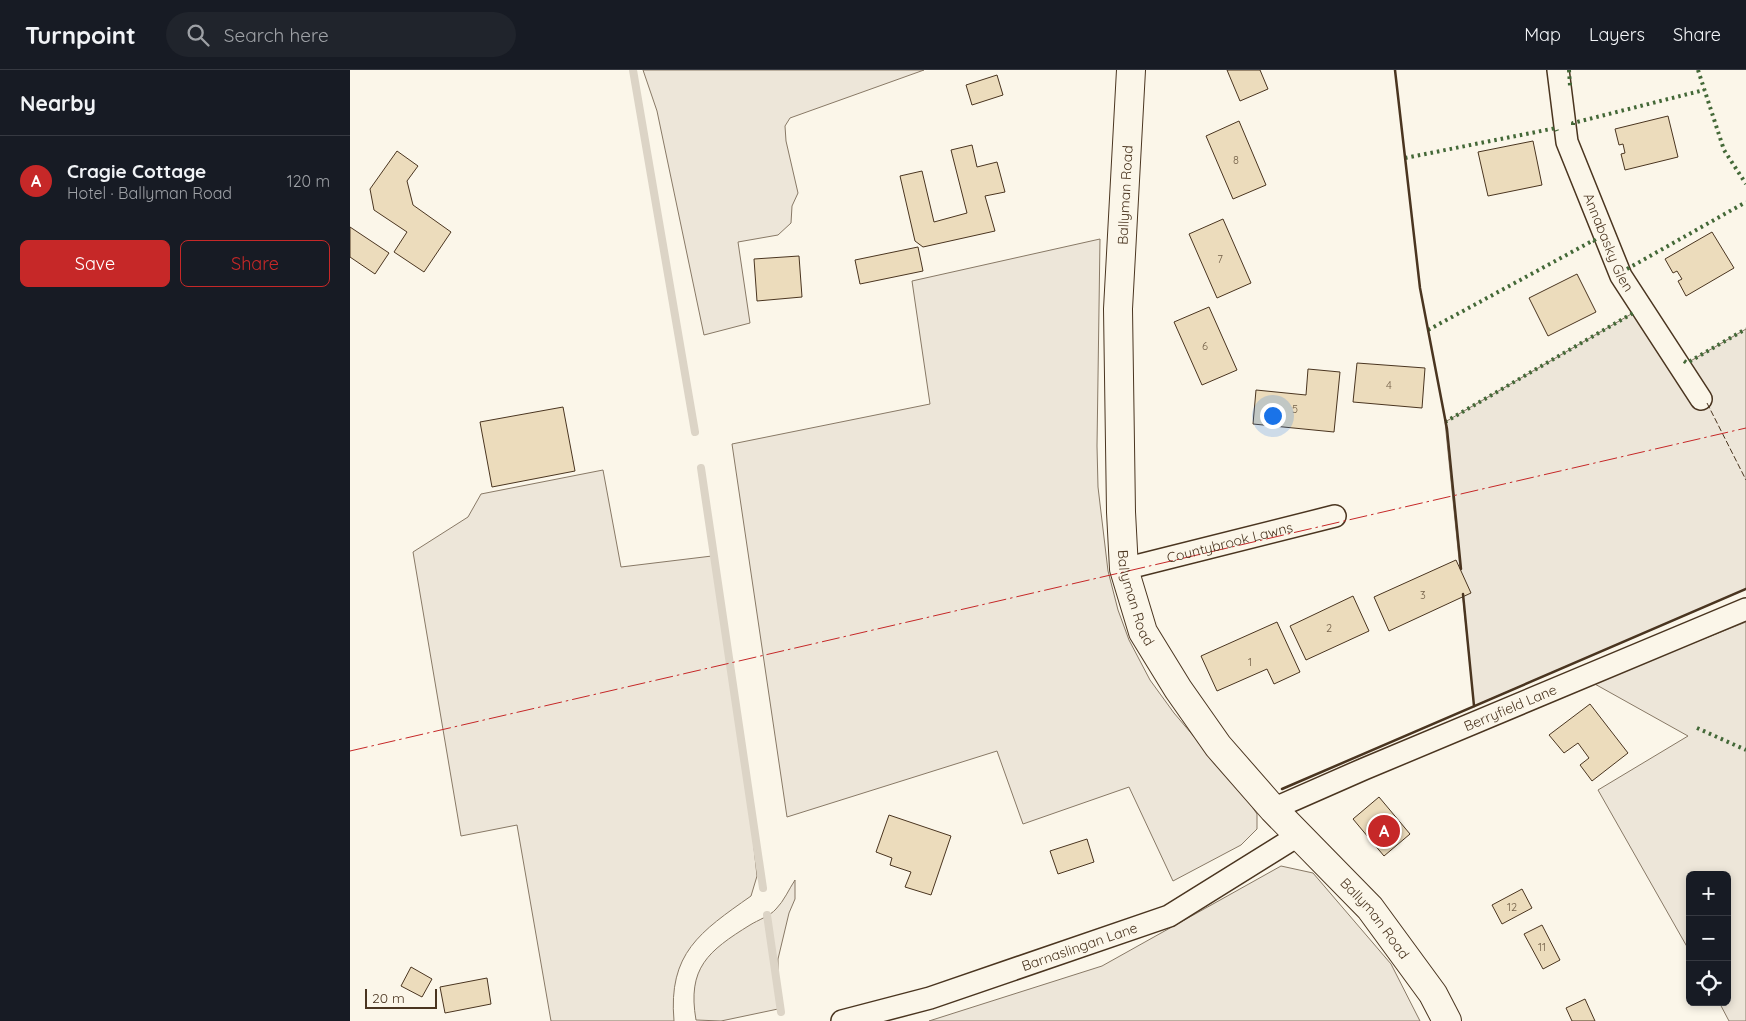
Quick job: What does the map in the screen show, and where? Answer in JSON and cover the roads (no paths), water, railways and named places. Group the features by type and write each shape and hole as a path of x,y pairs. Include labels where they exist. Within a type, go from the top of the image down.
{"street":[{"name":"Ballyman Road","path":"1131,70 1118,310 1121,512 1124,570 1143,632 1178,689 1218,746 1274,809 1370,908 1433,994 1447,1021"},
{"name":"Annabasky Glen","path":"1558,70 1567,142 1621,276 1701,399"},
{"name":"Countybrook Lawns","path":"1124,570 1334,516"},
{"name":"Berryfield Lane","path":"1274,809 1364,769 1746,609"},
{"name":"Barnaslingan Lane","path":"842,1021 930,998 1169,916 1299,835"}],"waterway":[{"path":"633,70 695,432"},
{"path":"701,468 763,888"},
{"path":"767,915 781,1012"}],"place":[{"name":"Cragie Cottage","path":"1384,831"}]}
